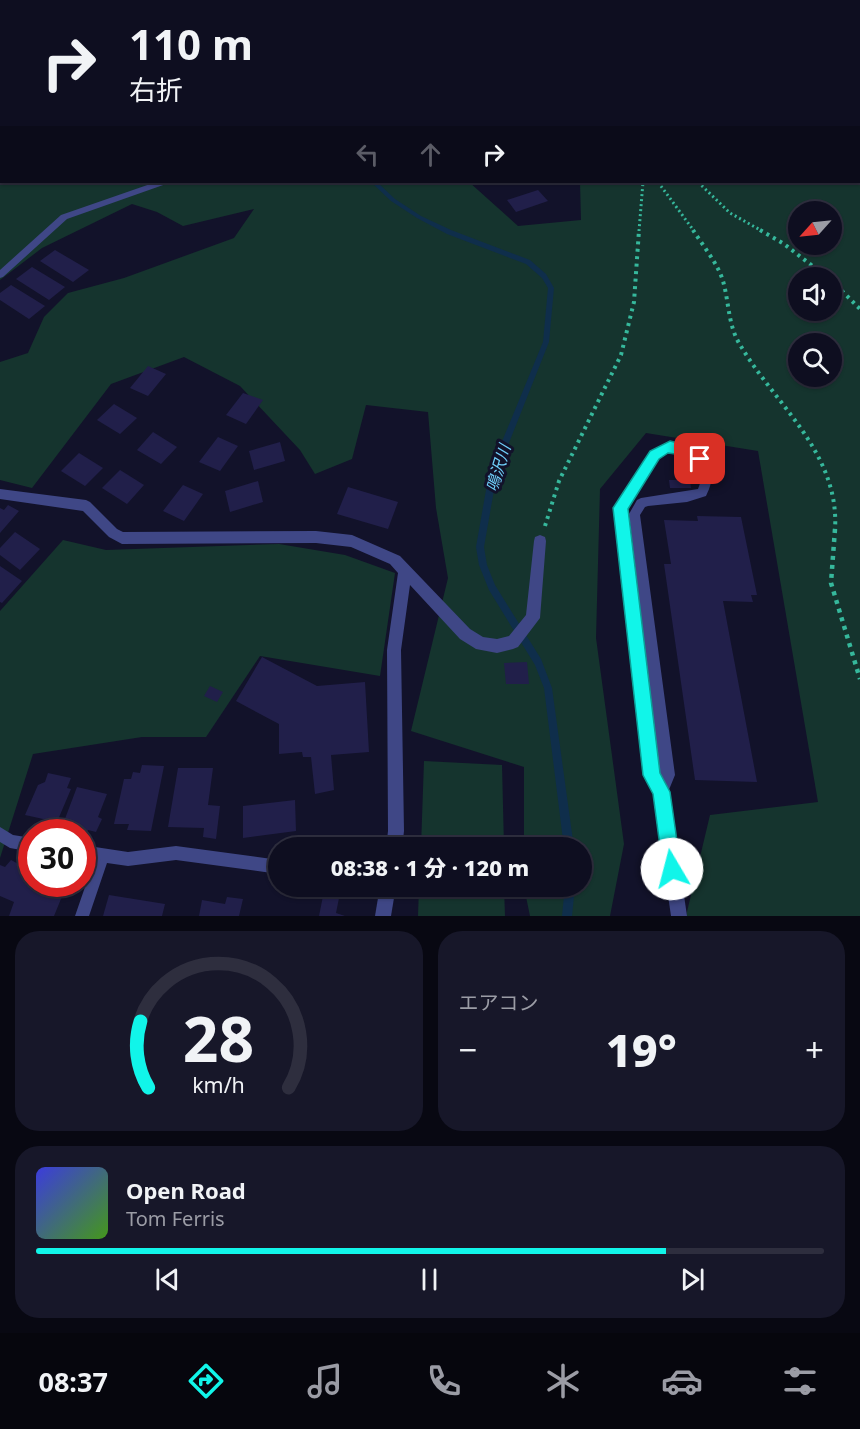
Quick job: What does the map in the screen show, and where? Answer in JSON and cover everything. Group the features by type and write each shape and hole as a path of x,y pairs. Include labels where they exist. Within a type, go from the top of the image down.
{"street":[{"path":"0,494 86,506 112,533 122,538 316,537 352,541 395,560 465,633 481,644 513,642 533,618 540,541"},
{"path":"395,837 394,650 405,572"},
{"path":"661,792 679,916"},
{"path":"383,916 386,897"}],"lane":[{"path":"0,275 64,217 160,183"},
{"path":"670,447 694,453 705,466 708,478 702,493 692,497 649,500 641,503 634,514 668,775 661,792 652,775 620,508 654,455 670,447"},
{"path":"0,834 10,841 18,842"},
{"path":"96,854 128,859 176,854 268,866"},
{"path":"82,916 103,855"}],"path":[{"path":"540,541 559,481 621,355 634,302 643,183"},
{"path":"659,183 672,204 692,226 723,281 726,306 738,342 816,448 830,487 835,524 831,583 860,679"},
{"path":"699,183 730,213 784,244 814,267"},
{"path":"842,291 860,309"}],"green space":[{"path":"0,183 470,183 518,226 581,220 580,183 860,183 860,916 686,916 710,815 818,802 758,451 646,433 600,489 596,638 624,844 610,916 530,916 526,897 592,897 592,837 524,837 524,767 411,731 448,578 436,508 428,412 366,405 352,459 315,474 300,450 240,386 184,357 111,384 32,488 0,480 0,362 28,353 44,317 68,293 124,278 234,238 254,209 183,226 157,212 132,204 42,248 0,280"},
{"path":"63,540 106,550 279,544 345,555 395,573 380,676 260,656 206,737 142,737 33,754 0,858 0,611"},
{"path":"424,761 502,765 504,837 421,837"},
{"path":"419,897 504,897 505,916 418,916"}],"building":[{"path":"538,190 548,201 516,212 507,200"},
{"path":"55,250 89,270 73,282 40,261"},
{"path":"32,267 65,287 49,300 16,279"},
{"path":"11,285 45,306 29,319 0,300 0,293"},
{"path":"148,366 166,374 148,396 130,388"},
{"path":"243,393 263,400 246,424 226,415"},
{"path":"114,404 137,418 120,434 97,420"},
{"path":"153,432 177,447 161,464 137,450"},
{"path":"218,437 238,446 220,471 199,462"},
{"path":"280,442 285,461 254,470 249,451"},
{"path":"79,453 103,468 85,486 61,471"},
{"path":"120,470 144,485 127,504 102,488"},
{"path":"669,480 690,480 691,488 670,488"},
{"path":"258,481 263,502 230,512 225,491"},
{"path":"183,485 203,494 184,521 163,511"},
{"path":"348,487 398,502 388,529 337,514"},
{"path":"8,505 19,511 0,533 0,508 4,510"},
{"path":"697,516 741,517 757,595 751,595 753,602 723,601 757,782 695,780 664,564 671,564 664,520 698,521"},
{"path":"15,532 40,549 20,570 0,555 0,548"},
{"path":"0,566 22,581 2,603 0,602"},
{"path":"262,657 317,686 365,682 369,752 331,755 334,790 315,794 311,757 303,757 302,752 279,754 279,724 236,701"},
{"path":"527,662 529,684 506,684 504,663"},
{"path":"210,686 223,692 217,702 204,696"},
{"path":"142,765 164,766 151,831 127,830 129,824 114,824 124,779 131,779 133,772 140,773"},
{"path":"178,768 213,768 208,805 220,806 216,839 203,837 204,828 168,827"},
{"path":"48,773 71,778 67,788 71,789 58,819 25,815 38,785 45,782"},
{"path":"77,787 107,794 98,817 102,819 96,832 96,819 65,819"},
{"path":"295,800 296,831 243,838 243,806"},
{"path":"11,860 18,864 18,897 62,897 54,916 9,916 14,902 0,896 0,865 5,867"},
{"path":"109,895 165,904 162,916 103,916"},
{"path":"227,897 243,899 239,916 199,916 202,900 225,904"},
{"path":"323,897 339,897 336,913 345,916 319,916"}],"waterway":[{"name":"鳴沢川","path":"375,183 393,200 419,217 449,232 528,262 544,276 551,288 546,342 493,473 480,547 483,565 492,587 538,662 548,688 568,837"},
{"name":"鳴沢川","path":"567,916 569,897"}],"route":[{"path":"672,869 661,792 652,775 620,508 654,455 663,449 677,447 694,453 700,459"}]}
